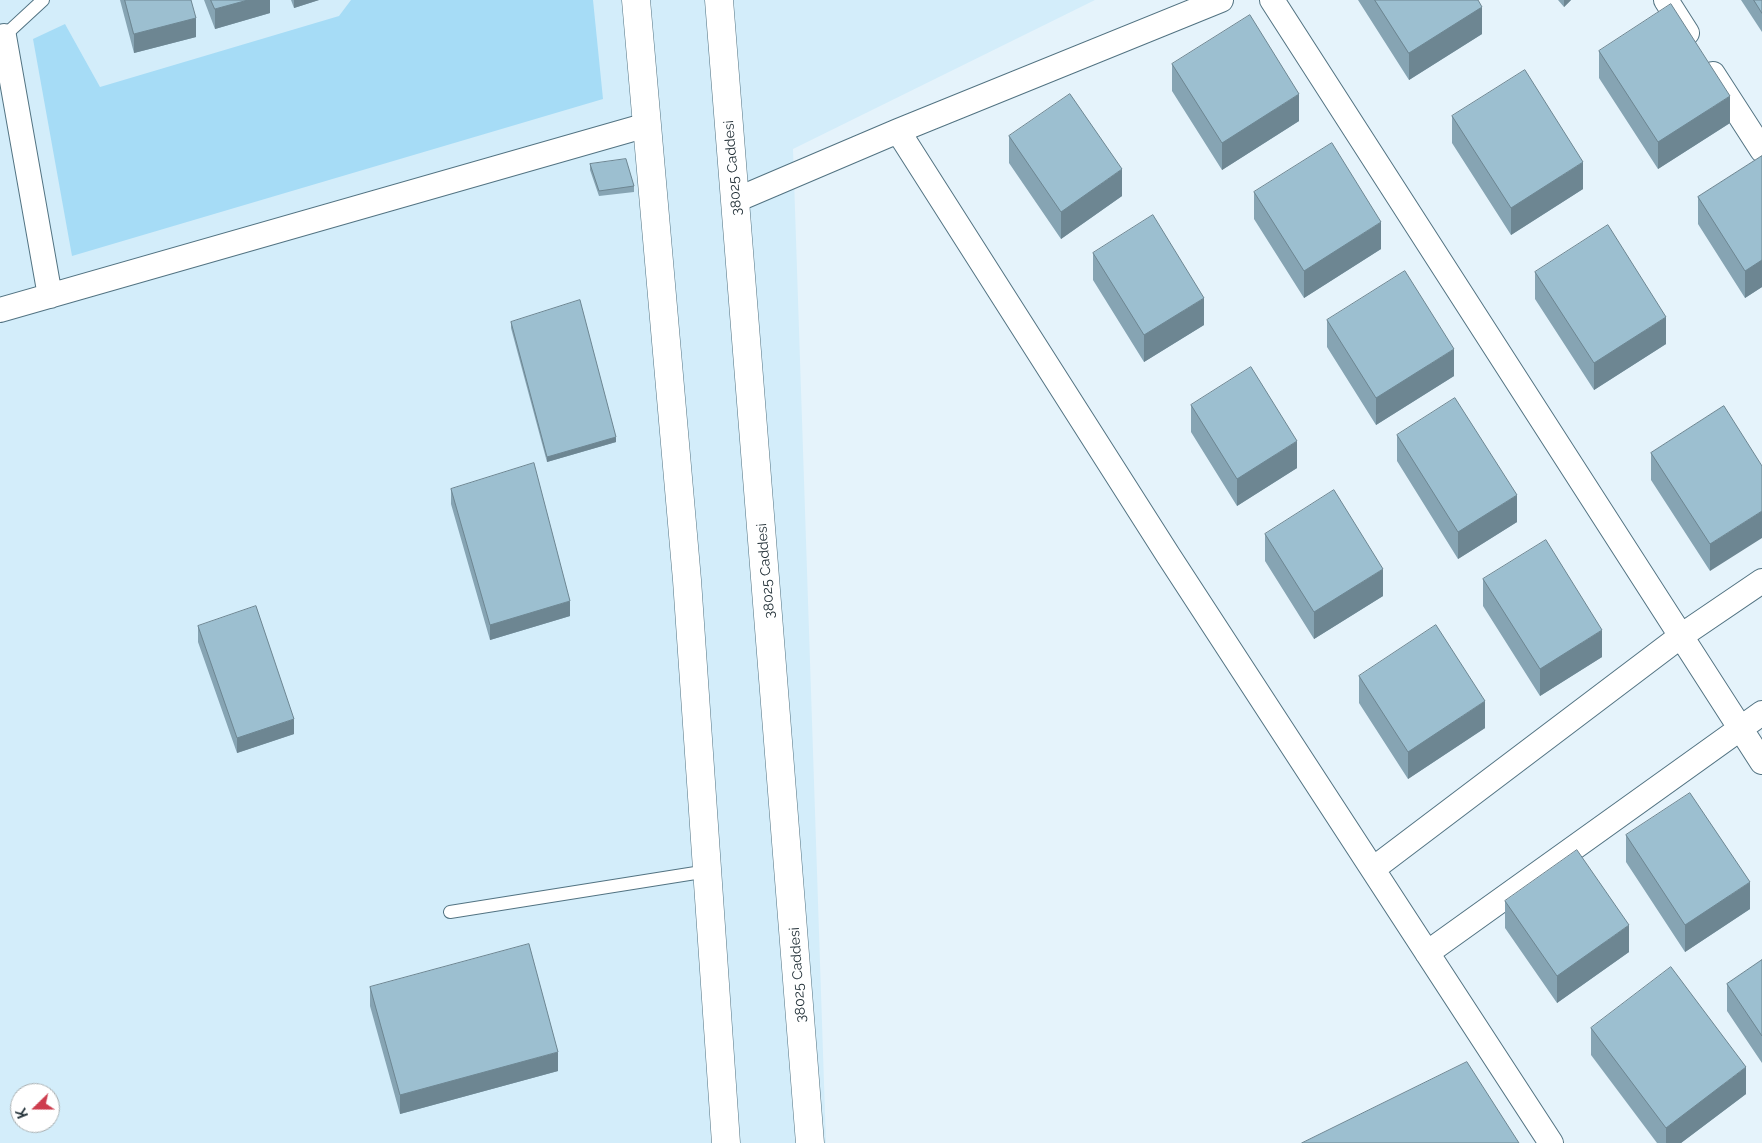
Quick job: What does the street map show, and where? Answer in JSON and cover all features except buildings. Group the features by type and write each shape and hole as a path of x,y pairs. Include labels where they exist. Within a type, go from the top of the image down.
{"main road":[{"path":"636,0 687,580 726,1143"},
{"name":"38025 Caddesi","path":"720,0 810,1143"}],"street":[{"path":"736,200 898,131 1221,0"},
{"path":"1272,0 1762,762"},
{"path":"1666,0 1762,150"},
{"path":"4,36 50,296"},
{"path":"0,310 647,125"},
{"path":"898,131 1168,555 1551,1143"},
{"path":"1373,869 1681,636 1762,580"},
{"path":"1427,953 1762,713"}],"lane":[{"path":"4,36 43,0"},
{"path":"450,912 708,872"}],"shaded area":[{"path":"0,0 1095,0 793,149 826,1143 0,1143"},
{"path":"351,0 593,0 603,99 72,256 33,39 65,24 100,87 339,16"}]}
